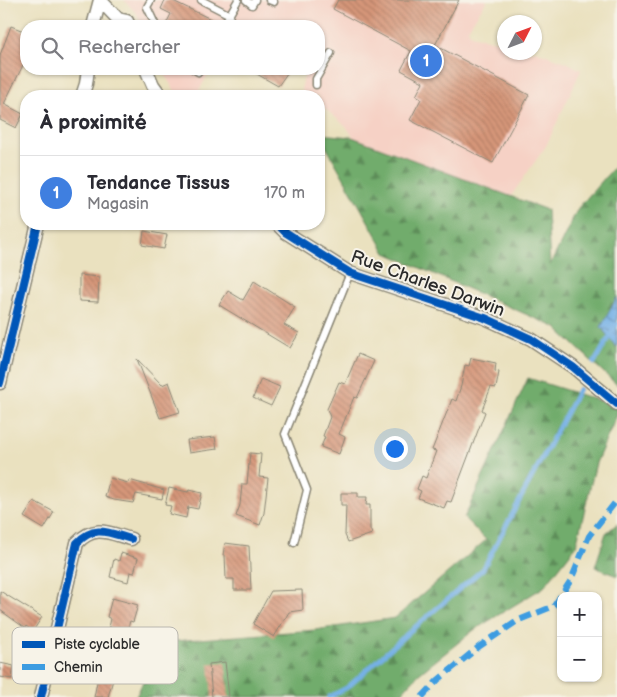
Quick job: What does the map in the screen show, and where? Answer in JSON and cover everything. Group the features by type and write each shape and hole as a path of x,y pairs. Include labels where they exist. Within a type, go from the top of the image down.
{"street":[{"path":"95,20 100,0"},
{"path":"100,0 118,19 122,20"},
{"path":"84,90 87,75"},
{"path":"149,75 157,90"},
{"path":"0,383 6,337 36,230"},
{"name":"Rue Charles Darwin","path":"284,230 350,273 485,318 531,339 573,367 617,404"},
{"path":"57,627 77,543 86,534 98,530 131,539"},
{"path":"41,697 44,684"}],"lane":[{"path":"151,0 147,7 153,20"},
{"path":"201,0 230,15"},
{"path":"227,20 238,0"},
{"path":"246,0 252,5 255,0"},
{"path":"325,63 331,53"},
{"path":"316,85 318,75"},
{"path":"294,543 308,490 285,434 350,273"}],"shaded area":[{"path":"124,0 487,0 468,29 471,35 497,41 497,60 542,60 542,53 566,62 581,70 546,146 511,196 354,138 346,126 325,109 325,90 301,90 305,75 325,75 325,20 140,20 137,14"},
{"path":"165,75 208,75 199,90 174,90"}],"green space":[{"path":"325,135 352,137 547,210 550,265 578,208 617,164 617,385 555,327 386,253 325,145"},
{"path":"528,378 617,406 617,415 596,463 576,546 544,587 474,630 419,674 398,697 136,697 142,684 178,684 178,641 315,630 395,618 486,540 464,518"},
{"path":"617,524 617,576 595,567 606,533"}],"water":[{"path":"617,297 617,345 616,347 601,327"}],"building":[{"path":"165,0 171,0 213,20 168,20 171,14 161,9"},
{"path":"338,0 459,0 435,45 529,95 493,163 410,120 421,99 416,96 423,82 401,70 411,51 333,9"},
{"path":"11,26 20,30 20,71 4,104 20,112 20,120 16,128 0,120 0,55"},
{"path":"259,75 286,75 278,86"},
{"path":"144,231 167,235 164,249 142,245"},
{"path":"79,275 99,277 98,302 79,301"},
{"path":"254,281 295,307 284,325 299,333 290,348 219,305 228,291 243,300"},
{"path":"358,354 374,361 357,398 354,397 339,434 345,437 339,454 321,447 330,417 327,409 339,382 345,384"},
{"path":"471,358 496,363 495,371 499,372 496,388 491,387 482,410 485,412 451,502 447,501 444,508 418,498 421,491 417,489 422,476 426,478 436,451 432,450 452,399 456,401 465,365 469,366"},
{"path":"137,359 162,385 169,382 180,412 160,418"},
{"path":"261,379 280,387 271,406 253,398"},
{"path":"215,437 217,449 189,453 187,440"},
{"path":"250,453 261,454 259,477 268,478 264,513 260,525 236,516 240,505 242,484 247,484"},
{"path":"110,478 128,483 129,480 164,490 162,499 136,494 133,503 105,497"},
{"path":"169,488 202,493 198,509 188,507 186,518 169,514 171,506 165,505"},
{"path":"341,493 358,493 358,497 367,497 366,505 370,505 370,529 372,534 348,542 345,535 346,505 341,505"},
{"path":"34,501 54,512 44,529 24,517"},
{"path":"225,543 249,546 251,590 234,590 234,579 226,579 225,555 223,555"},
{"path":"121,553 138,558 134,573 130,572 128,582 110,577 114,559 119,561"},
{"path":"302,590 303,610 289,612 274,637 253,624 271,591"},
{"path":"0,591 42,617 36,627 24,627 0,610"},
{"path":"112,598 138,605 133,622 130,621 128,627 109,627 111,619 107,617"},
{"path":"225,662 229,697 212,697 209,664"},
{"path":"0,663 12,666 12,679 0,677"},
{"path":"97,684 112,684 108,697 94,697"}],"waterway":[{"path":"594,363 617,324"},
{"path":"329,697 348,687 483,569 579,389"}],"marked path":[{"path":"422,697 438,680 480,646 519,620 554,606 571,580 589,536 617,500"}],"cycle path":[{"path":"0,383 37,230"},
{"path":"283,230 350,273 485,318 531,339 573,367 617,404"},
{"path":"57,627 77,543 84,537 96,532 109,533 131,539"},
{"path":"41,697 44,684"}],"place":[{"name":"Tendance Tissus","path":"426,61"}]}
